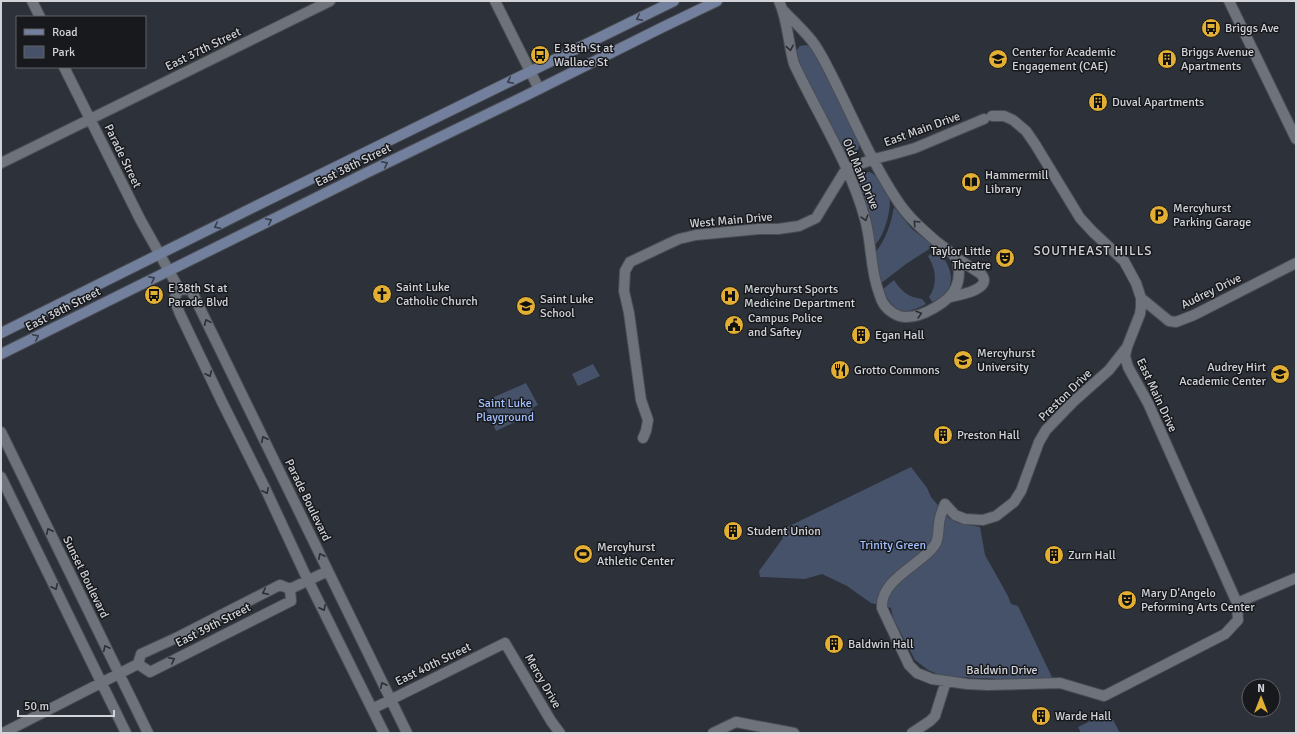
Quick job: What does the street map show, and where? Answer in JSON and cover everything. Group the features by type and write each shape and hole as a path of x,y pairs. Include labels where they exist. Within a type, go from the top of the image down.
{"main road":[{"name":"East 38th Street","path":"1,333 674,1"},
{"name":"East 38th Street","path":"1,354 717,1"}],"street":[{"path":"32,1 40,16"},
{"name":"East 37th Street","path":"1,163 330,1"},
{"path":"496,1 539,89"},
{"path":"1228,1 1296,139"},
{"name":"Old Main Drive","path":"781,5 806,34 829,69 882,176 894,196 915,223 955,257 982,274 984,277 984,281 978,289 950,297"},
{"name":"Old Main Drive","path":"781,5 786,19 790,49 794,64 855,188 866,220 870,243 872,271 883,303 897,316 906,317 923,313 935,308 950,297 957,287 959,276 955,257"},
{"name":"Parade Street","path":"65,68 140,219 161,255"},
{"name":"East Main Drive","path":"846,169 874,159 915,148 988,117 998,115 1013,120 1026,131 1080,218 1124,261 1136,283 1141,298 1141,307 1140,314 1127,347 1126,356 1128,367 1148,403 1237,603 1238,620 1225,634"},
{"name":"West Main Drive","path":"643,438 648,420 641,400 624,291 625,271 630,262 679,239 696,235 799,226 816,218 846,169"},
{"path":"161,255 179,289 174,299 180,314 308,580 384,733"},
{"name":"Audrey Drive","path":"1141,298 1169,321 1176,322 1194,315 1296,263"},
{"name":"Parade Boulevard","path":"179,289 191,290 407,733"},
{"name":"Preston Drive","path":"945,504 955,515 965,519 983,520 996,516 1014,502 1021,491 1039,442 1046,430 1073,402 1109,370 1127,347"},
{"name":"Sunset Boulevard","path":"1,432 148,733"},
{"path":"1,477 126,733"},
{"name":"Baldwin Drive","path":"945,504 940,519 936,542 926,554 901,574 889,588 882,602 882,608 909,665 917,673 932,679 967,684 988,685 1060,683 1104,696 1225,634"},
{"name":"East 39th Street","path":"3,733 138,664 141,654 176,638 280,585 290,589 328,571"},
{"path":"1237,603 1296,578"},
{"name":"East 39th Street","path":"138,664 150,672 291,602 290,589"},
{"name":"East 40th Street","path":"372,709 505,643"},
{"name":"Mercy Drive","path":"505,643 560,733"},
{"path":"912,733 935,716 946,681"},
{"path":"713,733 736,722 794,733"}],"green space":[{"path":"806,45 811,47 860,143 857,153 854,155 844,154 797,62 796,51 800,46"},
{"path":"870,172 879,180 890,199 886,224 882,235 875,245 859,186 860,176 864,173"},
{"path":"894,207 912,229 934,246 906,264 880,284 875,253 888,231"},
{"path":"937,250 947,265 951,279 950,286 946,292 932,302 929,297 934,287 935,276 933,266 928,256"},
{"path":"894,280 906,293 913,297 922,299 926,304 911,311 895,308 882,290"},
{"path":"593,364 600,376 578,386 572,374"},
{"name":"Saint Luke Playground","path":"526,383 538,405 532,408 534,413 496,431 483,402"},
{"name":"Trinity Green","path":"911,467 927,488 931,497 949,518 958,523 980,527 985,555 1011,604 1018,606 1052,677 1044,679 1016,680 942,676 928,670 915,660 893,618 891,608 871,603 847,586 822,574 805,579 760,577 759,571 783,538 779,531"},
{"path":"1109,712 1120,733 1081,733 1078,727"}],"place":[{"name":"Briggs Ave","path":"1211,28"},
{"name":"E 38th St at Wallace St","path":"540,55"},
{"name":"Center for Academic Engagement (CAE)","path":"998,59"},
{"name":"Briggs Avenue Apartments","path":"1167,59"},
{"name":"Duval Apartments","path":"1098,102"},
{"name":"Hammermill Library","path":"971,182"},
{"name":"Mercyhurst Parking Garage","path":"1159,215"},
{"name":"Taylor Little Theatre","path":"1005,258"},
{"name":"Saint Luke Catholic Church","path":"382,294"},
{"name":"E 38th St at Parade Blvd","path":"154,295"},
{"name":"Mercyhurst Sports Medicine Department","path":"730,296"},
{"name":"Saint Luke School","path":"526,306"},
{"name":"Campus Police and Saftey","path":"734,325"},
{"name":"Egan Hall","path":"861,335"},
{"name":"Mercyhurst University","path":"963,360"},
{"name":"Grotto Commons","path":"840,370"},
{"name":"Audrey Hirt Academic Center","path":"1280,374"},
{"name":"Preston Hall","path":"943,435"},
{"name":"Student Union","path":"733,531"},
{"name":"Mercyhurst Athletic Center","path":"583,554"},
{"name":"Zurn Hall","path":"1054,555"},
{"name":"Mary D'Angelo Peforming Arts Center","path":"1127,600"},
{"name":"Baldwin Hall","path":"834,644"},
{"name":"Warde Hall","path":"1041,716"}],"district":[{"name":"SOUTHEAST HILLS","path":"1093,250"}]}
